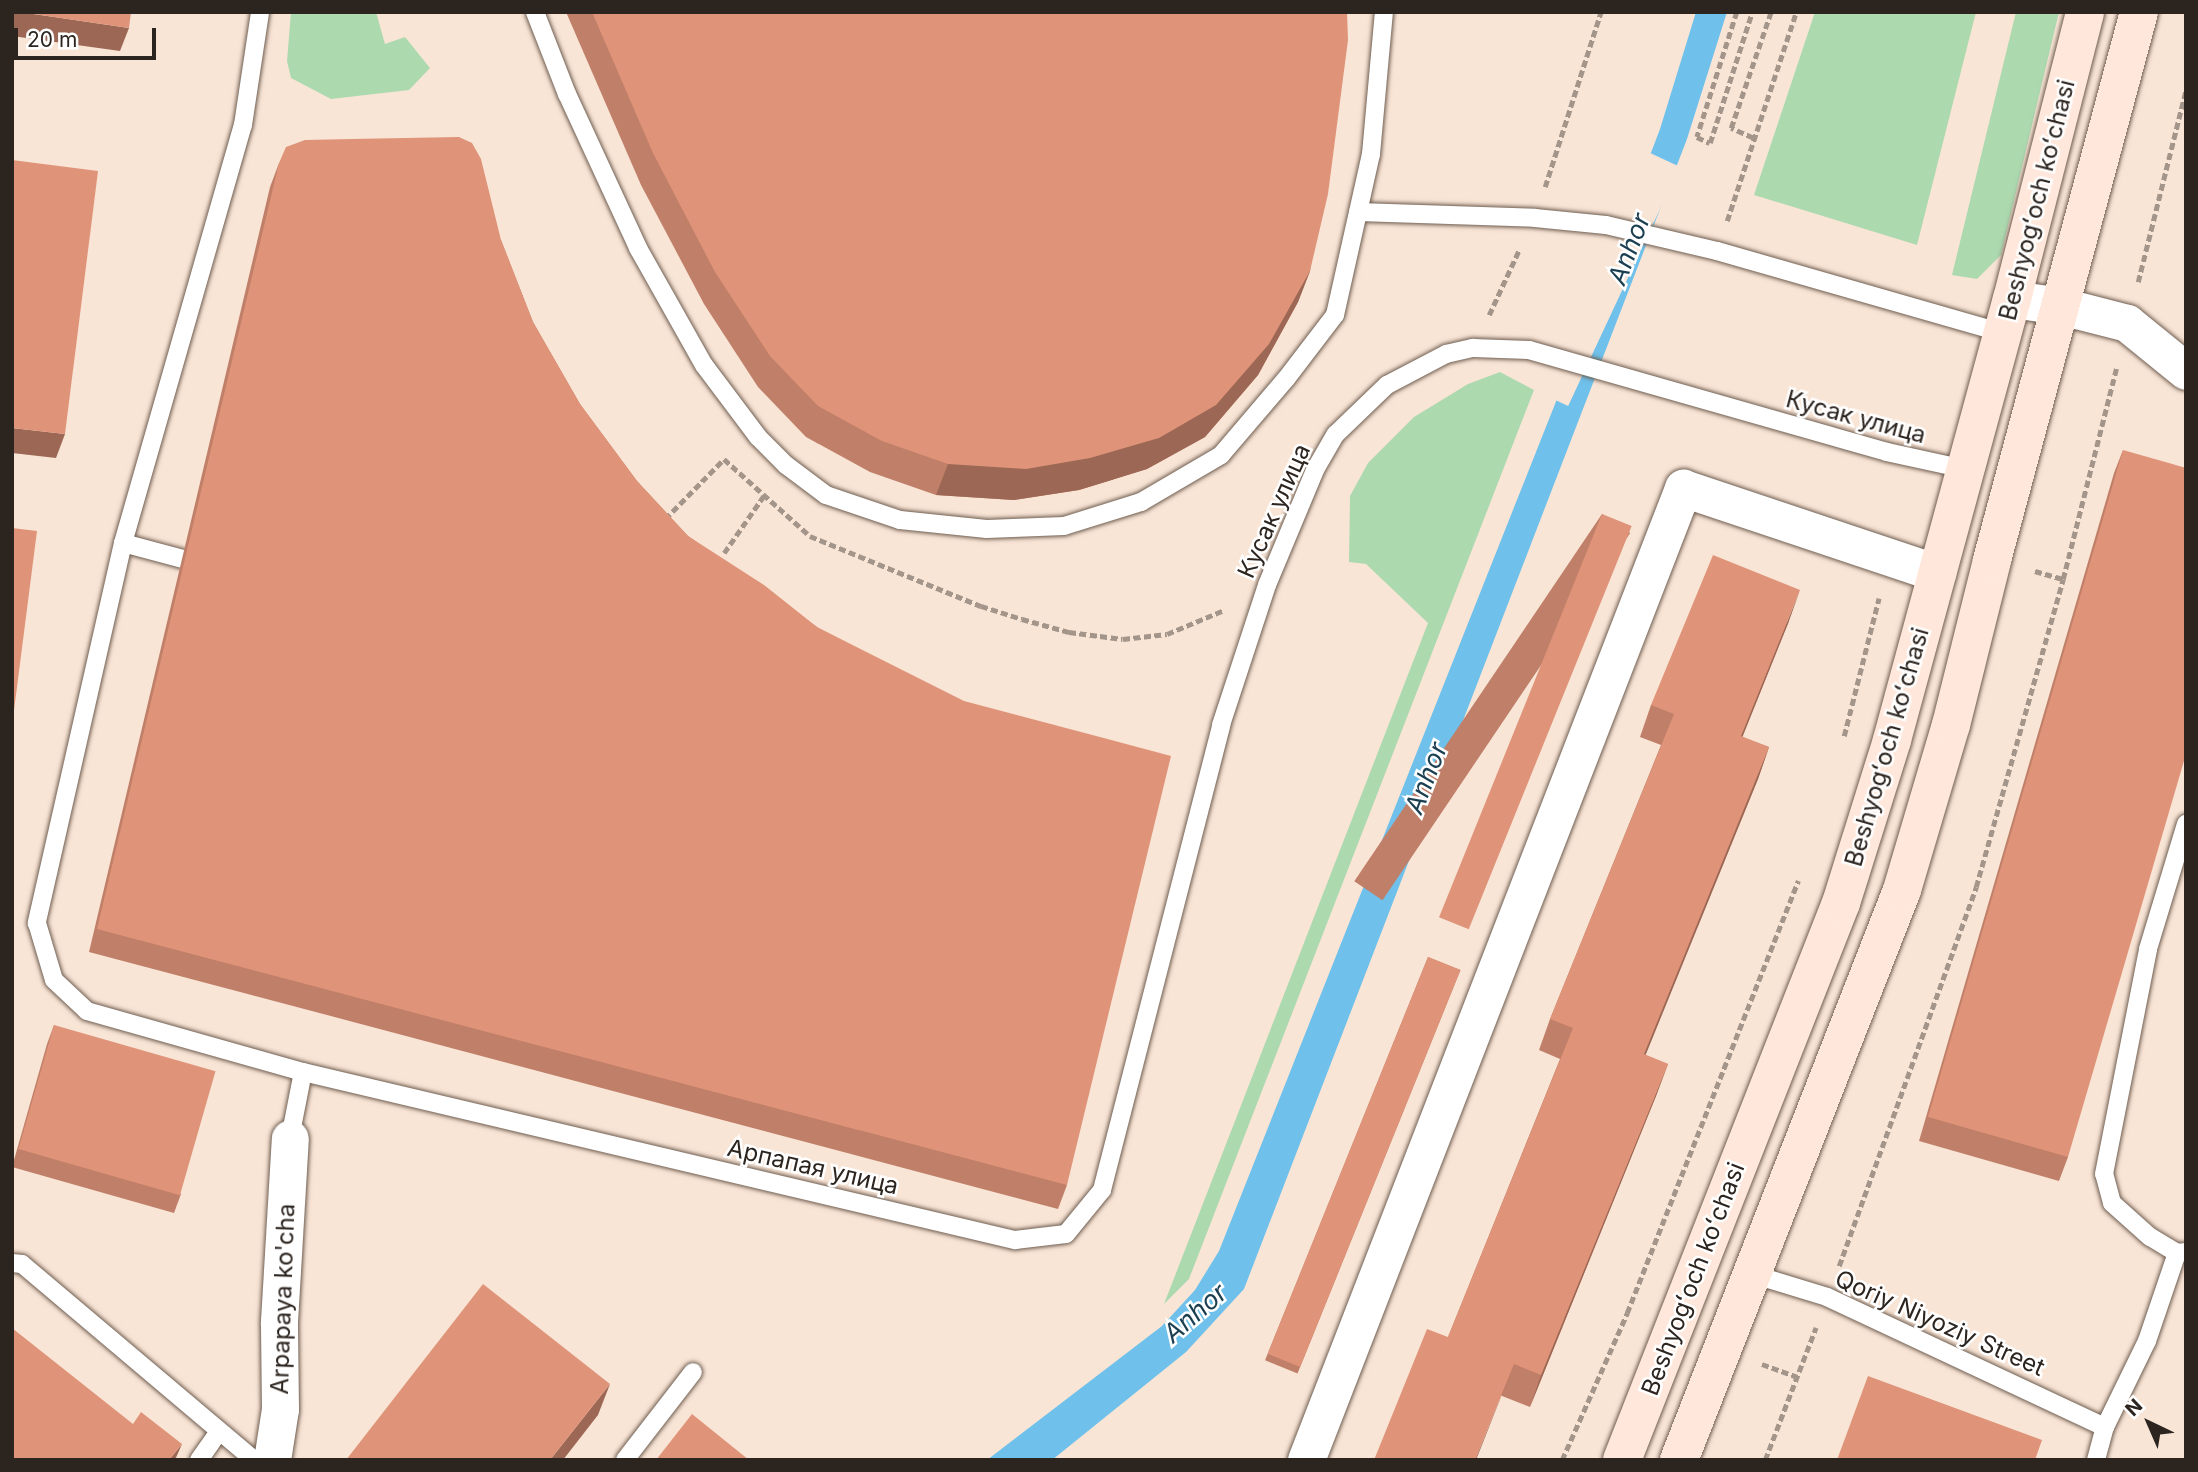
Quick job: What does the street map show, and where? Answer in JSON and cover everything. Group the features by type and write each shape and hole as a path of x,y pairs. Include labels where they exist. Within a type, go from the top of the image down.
{"main road":[{"name":"Beshyogʻoch koʻchasi","path":"1622,1460 1841,903 1892,740 2008,316 2085,12"},
{"name":"Beshyogʻoch koʻchasi","path":"1679,1460 1902,890 1951,726 1992,560 2139,12"}],"street":[{"path":"2008,316 2061,306 2127,323 2186,371"},
{"path":"1306,1460 1684,488 1937,573"},
{"name":"Arpapaya ko'cha","path":"272,1460 280,1409 279,1321 290,1138"}],"lane":[{"name":"Арпапая улица","path":"260,12 243,125 123,543 37,923 54,980 87,1011 303,1072 1015,1240 1066,1234 1102,1190 1166,934"},
{"path":"536,12 567,94 638,248 704,365 758,437 786,465 826,495 900,520 987,529 1064,526 1141,502 1221,455 1286,379 1335,314 1371,154 1384,12"},
{"path":"1359,212 1535,218 1606,225 2008,316"},
{"name":"Кусак улица","path":"1166,934 1221,725 1267,585 1316,468 1336,434 1387,385 1446,354 1474,348 1529,350 1887,452 1965,469"},
{"path":"123,543 183,559"},
{"path":"2096,1460 2105,1427 2147,1340 2181,1253 2150,1237 2112,1203 2104,1174 2148,949 2186,824"},
{"path":"290,1138 303,1072"},
{"path":"12,1263 22,1264 254,1460"},
{"name":"Qoriy Niyoziy Street","path":"1752,1274 1827,1297 2105,1427"},
{"path":"625,1460 693,1372"},
{"path":"199,1460 219,1431"}],"path":[{"path":"1737,12 1697,137 1710,143 1752,12"},
{"path":"1753,138 1731,128 1770,12"},
{"path":"1717,251 1796,12"},
{"path":"1765,1460 1976,887 2063,579 2186,90"},
{"path":"662,523 724,459 810,536 981,606 1069,632 1124,639 1167,634 1213,615 1267,585"},
{"path":"724,553 772,484"},
{"path":"1843,741 1889,557"},
{"path":"1562,1460 1627,1313 1802,871"}],"green space":[{"path":"291,12 376,12 385,44 405,37 430,68 409,90 331,99 291,78 287,61"},
{"path":"1815,12 1976,12 1917,245 1754,195"},
{"path":"2016,12 2059,12 2001,255 1977,279 1952,275"},
{"path":"1500,372 1534,390 1189,1279 1164,1304 1428,623 1366,564 1349,562 1350,496 1368,463 1414,417 1468,384"}],"water":[{"name":"Anhor","path":"1696,12 1727,12 1687,139 1244,1289 1186,1352 1052,1460 987,1460 1162,1326 1195,1290 1219,1251 1557,399 1660,129"}],"pier":[{"path":"1648,152 1680,167 1568,406 1536,391"}],"building":[{"path":"20,12 131,12 129,28"},
{"path":"592,12 1347,12 1348,40 1328,194 1310,271 1269,344 1216,405 1159,438 1090,458 1026,469 948,464 882,441 818,406 770,356 715,272 653,153"},
{"path":"459,137 472,143 481,159 501,240 533,322 580,404 637,481 688,536 764,585 817,627 964,701 1171,756 1067,1185 97,929 279,163 286,147 305,140"},
{"path":"12,160 98,171 65,434 12,428"},
{"path":"2123,450 2186,468 2186,754 2068,1157 1928,1117"},
{"path":"1602,514 1632,526 1469,929 1439,917"},
{"path":"12,528 37,531 12,726"},
{"path":"1713,555 1800,590 1741,736 1769,747 1644,1054 1668,1064 1541,1375 1514,1364 1475,1460 1374,1460 1427,1329 1448,1337 1573,1028 1550,1019 1674,714 1651,705"},
{"path":"1428,957 1460,970 1300,1367 1268,1354"},
{"path":"54,1025 215,1071 180,1195 18,1149"},
{"path":"483,1284 610,1384 550,1460 346,1460"},
{"path":"12,1328 133,1424 141,1412 182,1444 169,1460 12,1460"},
{"path":"1868,1376 2042,1440 2035,1460 1837,1460"},
{"path":"692,1414 749,1460 656,1460"}]}
